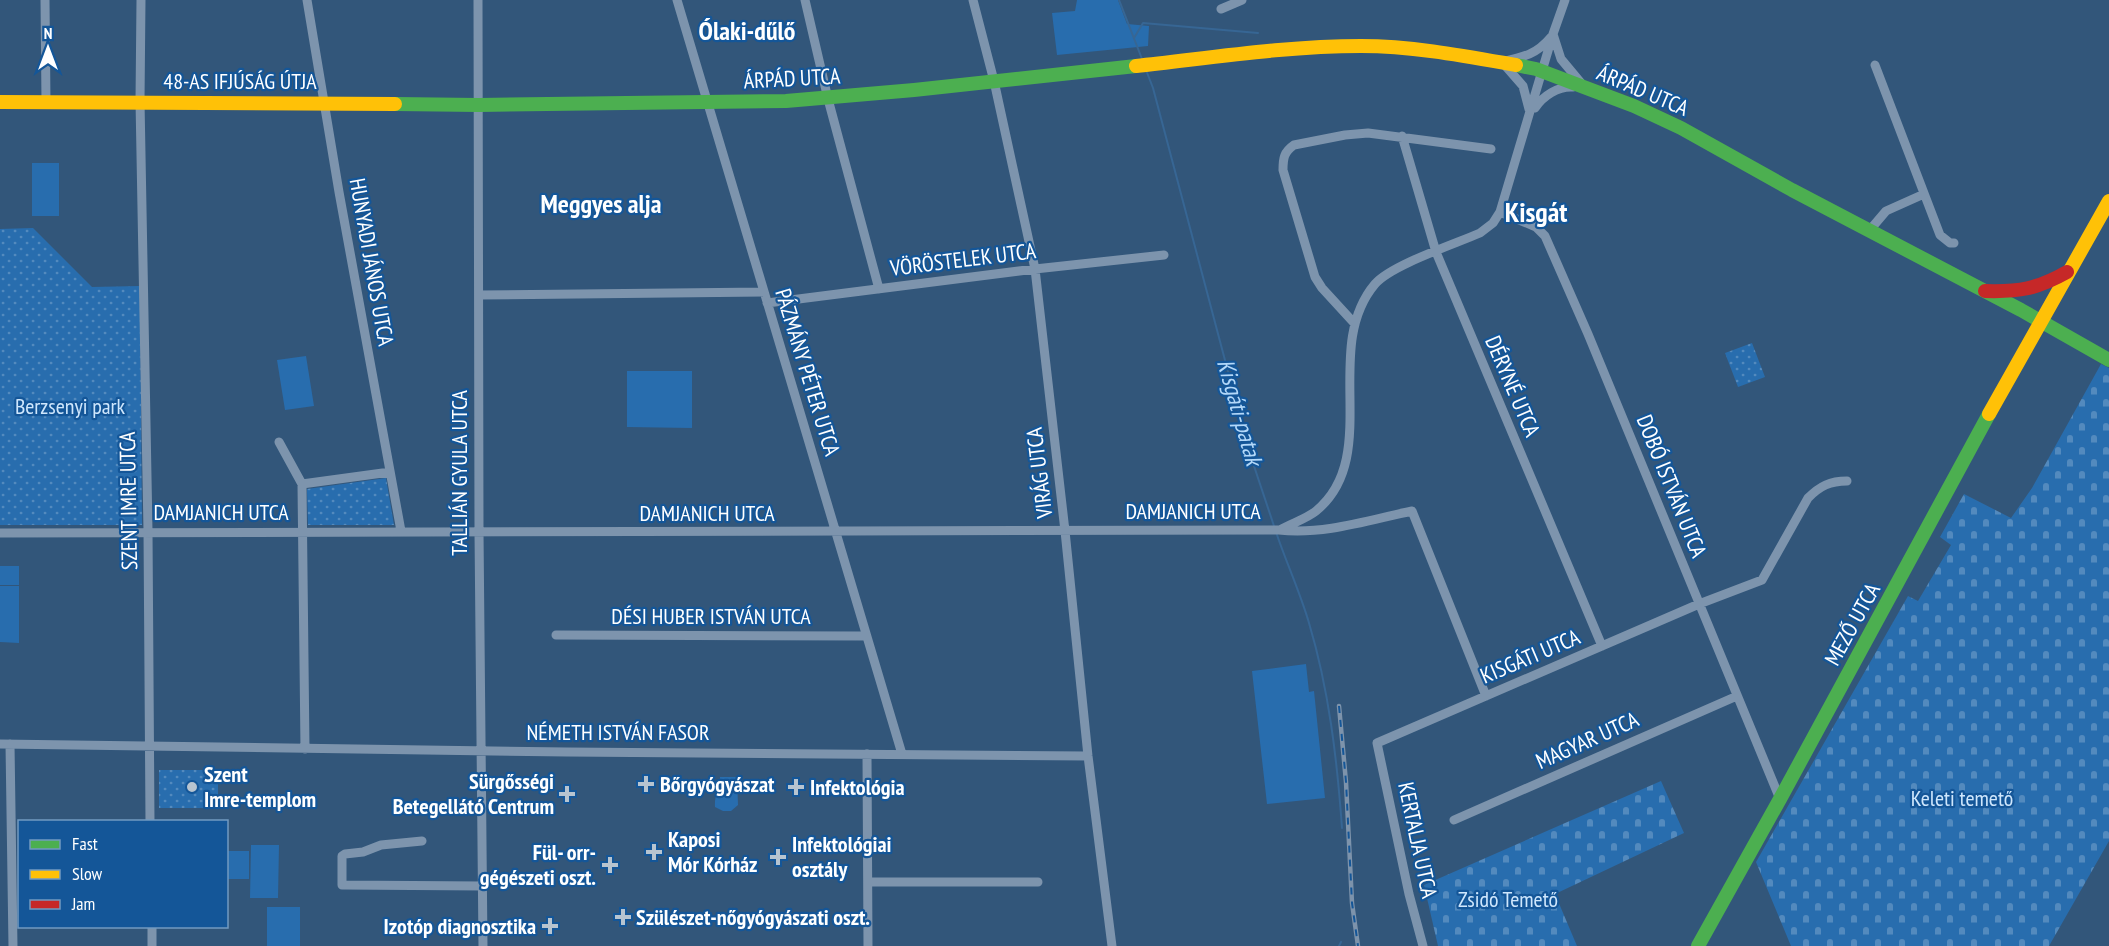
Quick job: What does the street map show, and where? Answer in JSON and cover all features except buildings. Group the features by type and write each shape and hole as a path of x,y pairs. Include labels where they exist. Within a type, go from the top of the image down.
{"main road":[{"name":"ÁRPÁD UTCA","path":"479,105 828,99 1285,50 1361,46 1444,52 1543,72 1585,87 1681,128 2109,360"},
{"name":"48-AS IFJÚSÁG ÚTJA","path":"0,102 140,101 479,105"},
{"name":"MEZŐ UTCA","path":"1698,946 2109,201"},
{"path":"1985,291 2032,290 2048,284 2069,270"}],"street":[{"path":"45,0 46,102"},
{"name":"SZENT IMRE UTCA","path":"141,0 140,101 148,531 150,820"},
{"name":"HUNYADI JÁNOS UTCA","path":"307,0 339,192 401,531"},
{"name":"TALLIÁN GYULA UTCA","path":"478,0 479,532 483,946"},
{"name":"PÁZMÁNY PÉTER UTCA","path":"677,0 902,754"},
{"path":"805,0 828,99 879,289"},
{"name":"VIRÁG UTCA","path":"973,0 994,81 1035,269 1088,756 1112,946"},
{"path":"1221,9 1242,0"},
{"path":"1276,530 1317,511 1336,487 1347,457 1349,353 1355,324 1375,284 1391,271 1480,233 1493,223 1500,212 1565,0"},
{"path":"1530,115 1528,99 1523,86 1502,62 1535,52 1542,48 1553,34"},
{"path":"1553,34 1561,59 1585,87"},
{"path":"1875,65 1940,235 1950,243 1954,243"},
{"path":"1530,115 1541,99 1550,93 1566,86 1585,87"},
{"path":"1355,324 1315,277 1283,170 1283,158 1288,150 1294,145 1368,133 1491,149"},
{"name":"DÉRYNÉ UTCA","path":"1402,136 1436,252 1602,646"},
{"path":"1869,231 1886,212 1924,194"},
{"name":"DOBÓ ISTVÁN UTCA","path":"1500,212 1536,228 1545,236 1588,334 1780,799"},
{"name":"VÖRÖSTELEK UTCA","path":"767,303 1164,255"},
{"path":"479,294 764,292"},
{"path":"279,442 302,484 305,749"},
{"path":"302,484 390,472"},
{"name":"KISGÁTI UTCA","path":"1377,743 1699,604 1762,580 1808,498 1825,484 1847,481"},
{"path":"1317,511 1325,530"},
{"name":"DAMJANICH UTCA","path":"0,533 1276,530 1295,532 1325,530 1412,511 1486,696"},
{"name":"DÉSI HUBER ISTVÁN UTCA","path":"556,635 866,636"},
{"name":"MAGYAR UTCA","path":"1454,820 1737,696"},
{"name":"KERTALJA UTCA","path":"1377,743 1409,894 1423,946"},
{"path":"5,744 13,946"},
{"name":"NÉMETH ISTVÁN FASOR","path":"5,744 1088,756"},
{"path":"867,754 868,946"},
{"path":"422,840 381,845 363,852 345,854 342,856 342,885 483,886"},
{"path":"868,882 1038,882"},
{"path":"152,928 152,946"}],"green space":[{"path":"1077,0 1118,0 1127,24 1149,26 1148,46 1057,55 1052,13 1075,11"},
{"path":"32,163 59,163 59,216 32,216"},
{"name":"Berzsenyi park","path":"33,228 92,287 140,286 142,525 0,525 0,229"},
{"path":"1752,343 1765,377 1738,387 1725,353"},
{"path":"306,356 314,406 285,410 277,360"},
{"name":"Keleti temető","path":"2101,364 2109,368 2109,841 2049,946 1791,946 1756,862 1908,596 1918,601 1951,545 1940,537 1964,494 2011,518 2032,488"},
{"path":"627,371 692,371 692,428 627,427"},
{"path":"386,478 394,525 308,525 307,489"},
{"path":"0,566 19,566 19,585 0,585"},
{"path":"0,586 19,586 19,643 0,642"},
{"path":"1306,664 1309,692 1314,691 1325,798 1267,804 1252,671"},
{"path":"159,770 218,770 218,808 159,808"},
{"path":"720,777 737,777 738,805 731,811 723,811 715,807"},
{"name":"Zsidó Temető","path":"1661,781 1684,833 1555,894 1577,946 1438,946 1424,885"},
{"path":"251,845 279,845 278,898 250,898"},
{"path":"228,851 249,851 249,879 228,879"},
{"path":"267,907 300,907 300,946 267,946"}],"waterway":[{"name":"Kisgáti-patak","path":"1119,0 1142,59"},
{"path":"1134,38 1143,23 1258,33"},
{"name":"Kisgáti-patak","path":"1146,70 1153,88 1249,451 1274,526"},
{"name":"Kisgáti-patak","path":"1276,532 1305,611 1322,674 1335,750 1342,828"},
{"name":"Kisgáti-patak","path":"1339,946 1341,942"}],"railway":[{"path":"1339,706 1346,782 1352,903 1358,946"}],"traffic: fast":[{"path":"1516,65 1536,69 1634,106 1681,128 1792,190 2021,310 2109,360"},
{"path":"395,104 786,101 1136,66"},
{"path":"1698,946 1989,414"}],"traffic: slow":[{"path":"1136,66 1276,50 1361,46 1419,50 1516,65"},
{"path":"0,102 395,104"},
{"path":"1989,414 2109,201"}],"traffic: jam":[{"path":"1985,291 2027,288 2067,272"}],"place":[{"name":"Bőrgyógyászat","path":"646,784"},
{"name":"Szent Imre-templom","path":"192,787"},
{"name":"Infektológia","path":"796,787"},
{"name":"Sürgősségi Betegellátó Centrum","path":"567,794"},
{"name":"Kaposi Mór Kórház","path":"654,852"},
{"name":"Infektológiai osztály","path":"778,857"},
{"name":"Fül- orr- gégészeti oszt.","path":"610,865"},
{"name":"Szülészet-nőgyógyászati oszt.","path":"623,917"},
{"name":"Izotóp diagnosztika","path":"550,926"}],"district":[{"name":"Ólaki-dűlő","path":"747,30"},
{"name":"Meggyes alja","path":"601,203"},
{"name":"Kisgát","path":"1536,211"}]}
